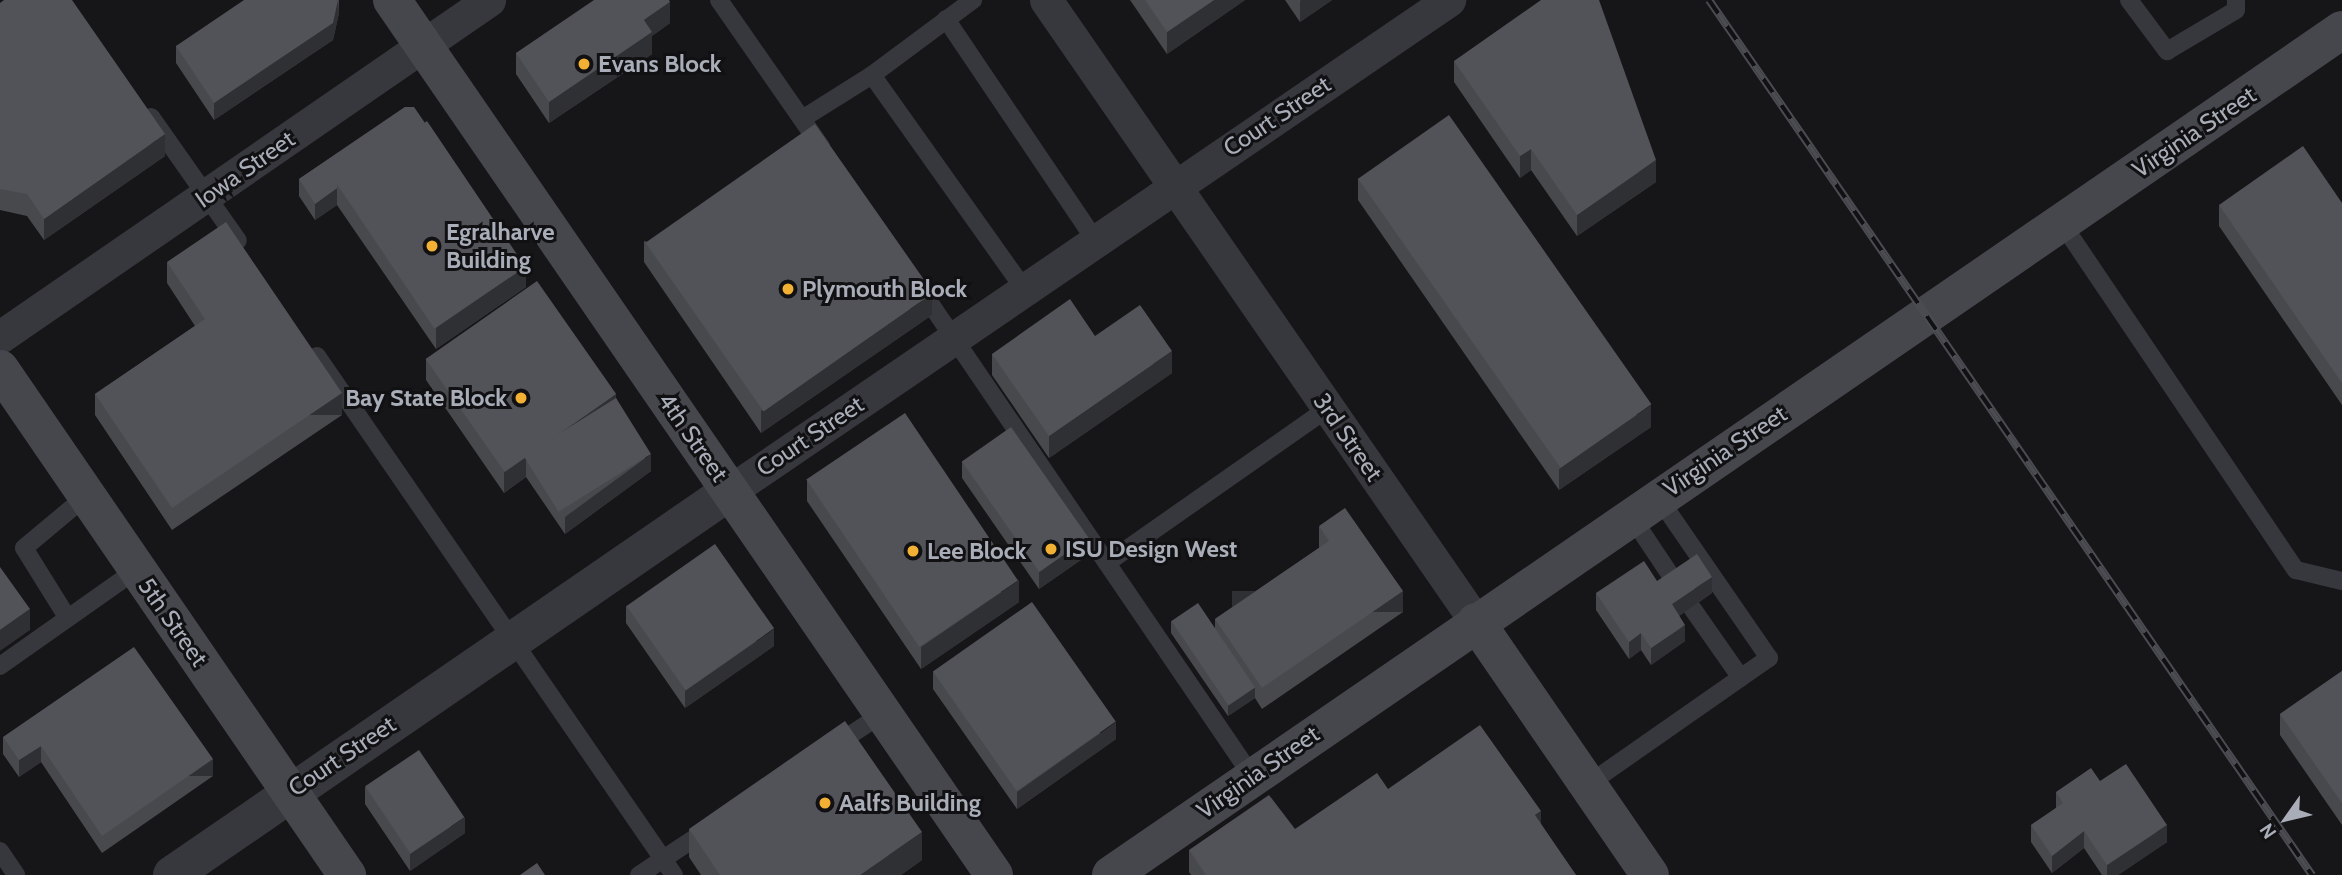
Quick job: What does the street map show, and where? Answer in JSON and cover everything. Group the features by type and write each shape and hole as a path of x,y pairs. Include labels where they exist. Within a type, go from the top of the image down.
{"main road":[{"name":"4th Street","path":"392,0 993,875"},
{"name":"Virginia Street","path":"1111,875 2342,30"},
{"name":"5th Street","path":"0,369 85,497 347,875"},
{"name":"3rd Street","path":"1476,622 1650,875"}],"street":[{"name":"Iowa Street","path":"0,337 489,0"},
{"name":"3rd Street","path":"1046,0 1476,622"},
{"name":"Court Street","path":"172,875 290,791 512,642 1174,185 1449,0"}],"lane":[{"path":"719,0 832,163"},
{"path":"802,119 872,75 973,0"},
{"path":"2129,0 2167,51 2236,10 2236,0"},
{"path":"946,19 1095,240"},
{"path":"872,75 1024,289"},
{"path":"138,98 246,253"},
{"path":"2061,222 2296,570 2342,582"},
{"path":"908,272 1252,776"},
{"path":"308,344 674,875"},
{"path":"1107,563 1328,408"},
{"path":"67,617 24,548 85,497"},
{"path":"1644,507 1677,584"},
{"path":"1587,785 1769,658 1644,507"},
{"path":"0,666 136,570"},
{"path":"1692,607 1741,678"},
{"path":"824,752 882,714"},
{"path":"639,875 721,821"},
{"path":"0,851 16,875"}],"building":[{"path":"4,0 72,0 165,134 44,219 27,194 0,189 0,3"},
{"path":"244,0 338,0 333,23 214,103 176,46"},
{"name":"Evans Block","path":"594,0 670,2 644,20 652,32 549,102 516,53"},
{"path":"1145,0 1214,0 1167,32"},
{"path":"1541,0 1599,0 1656,160 1577,215 1531,149 1520,156 1454,61"},
{"path":"405,107 414,107 425,123 337,184 337,188 315,204 299,179"},
{"path":"1449,115 1651,404 1561,468 1358,179"},
{"name":"Egralharve Building","path":"427,121 525,267 434,328 336,183"},
{"name":"Plymouth Block","path":"815,124 933,293 764,411 645,243"},
{"path":"2303,146 2342,203 2342,383 2219,205"},
{"path":"226,222 342,393 172,508 95,394 205,319 167,262"},
{"name":"Bay State Block","path":"537,281 616,394 505,472 426,359"},
{"path":"1070,299 1095,336 1140,305 1172,351 1049,436 992,354"},
{"path":"616,398 651,454 559,512 524,456"},
{"name":"Lee Block","path":"905,413 1018,580 919,647 806,480"},
{"path":"1011,427 1088,538 1039,572 962,461"},
{"path":"1345,508 1403,591 1262,688 1215,619 1329,541 1319,526"},
{"path":"715,544 774,628 686,690 627,606"},
{"path":"1697,554 1712,577 1672,604 1685,625 1651,648 1641,633 1629,642 1596,593 1644,561 1657,581"},
{"path":"0,567 30,609 0,630"},
{"path":"1032,602 1116,722 1017,791 933,671"},
{"path":"1198,603 1255,688 1229,705 1171,621"},
{"path":"134,647 213,759 102,836 41,746 19,760 3,737"},
{"path":"2342,671 2342,803 2280,714"},
{"name":"Aalfs Building","path":"845,721 922,832 860,875 720,875 689,829"},
{"path":"1480,725 1541,811 1535,815 1576,875 1206,875 1189,850 1269,795 1295,829 1377,773 1388,789"},
{"path":"419,750 464,817 410,853 365,786"},
{"path":"2126,764 2167,825 2107,865 2084,831 2052,856 2031,825 2063,803 2056,792 2091,768 2100,781"},
{"path":"537,863 545,875 520,875"}],"railway":[{"path":"1709,0 2312,875"}],"place":[{"name":"Evans Block","path":"584,64"},
{"name":"Egralharve Building","path":"432,246"},
{"name":"Plymouth Block","path":"788,289"},
{"name":"Bay State Block","path":"521,398"},
{"name":"ISU Design West","path":"1051,549"},
{"name":"Lee Block","path":"913,551"},
{"name":"Aalfs Building","path":"825,803"}]}
